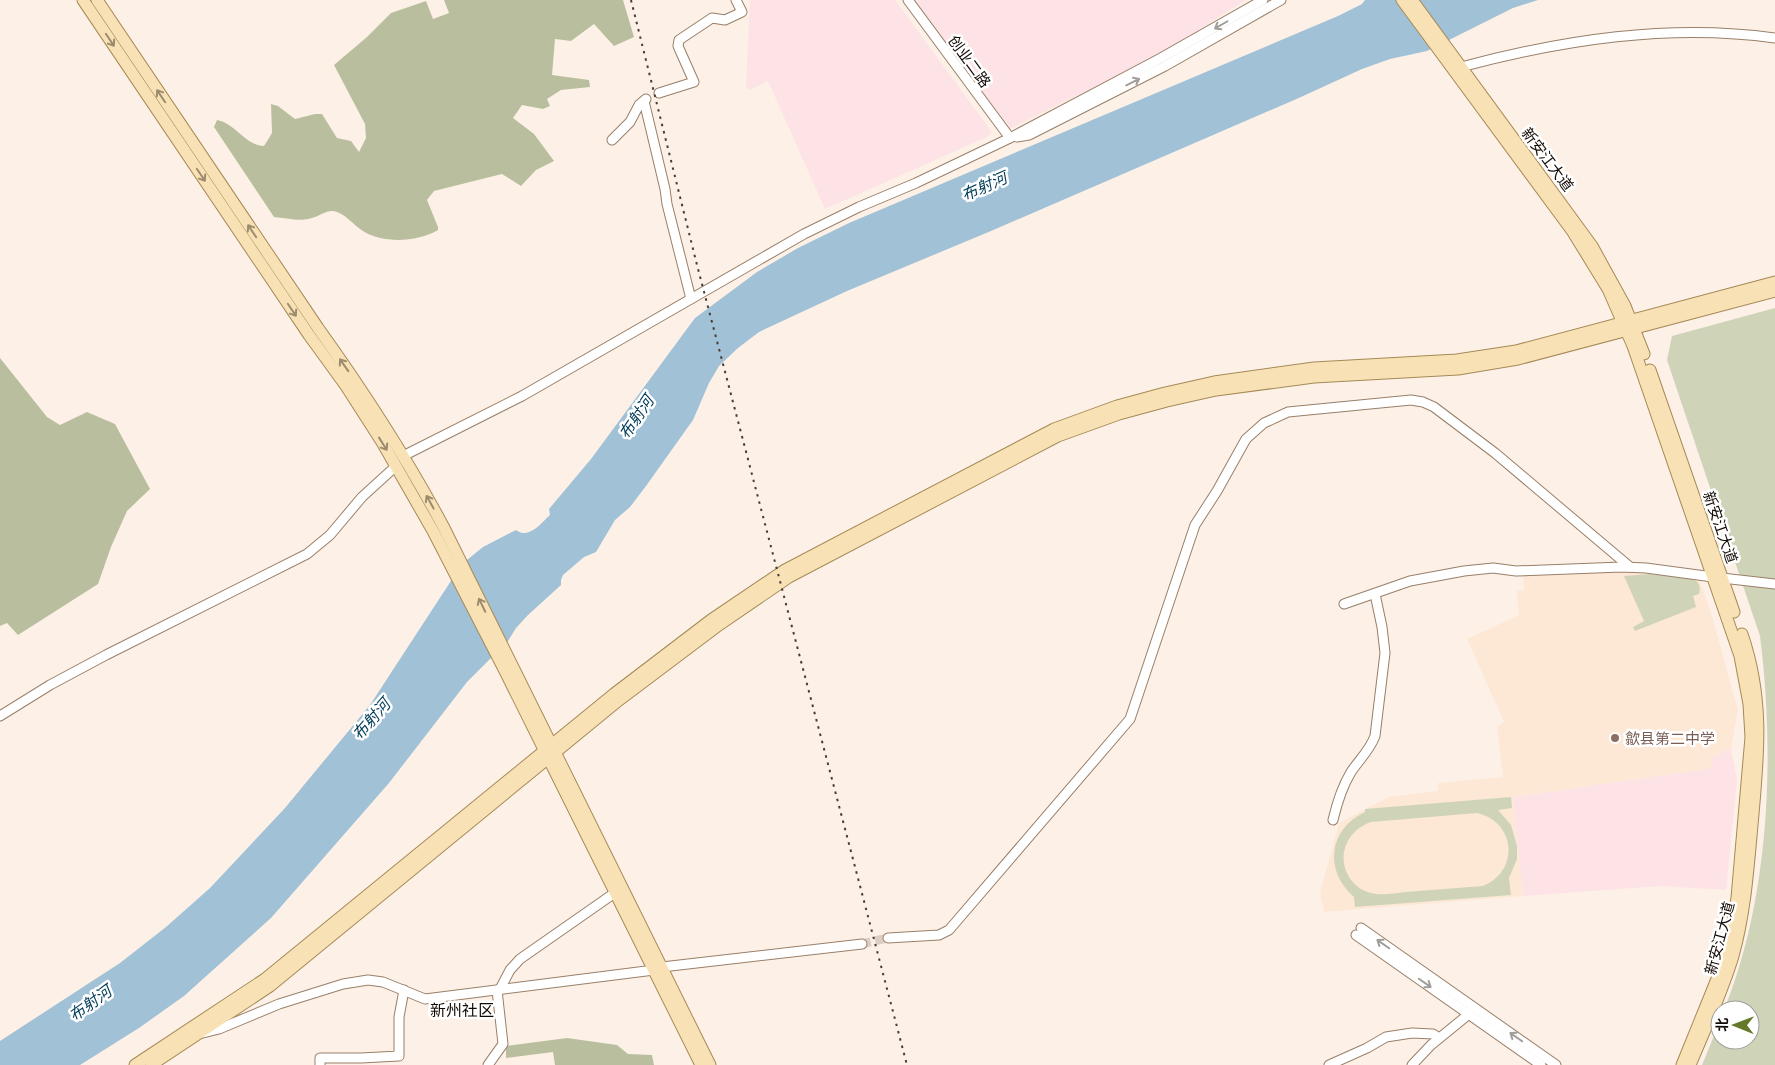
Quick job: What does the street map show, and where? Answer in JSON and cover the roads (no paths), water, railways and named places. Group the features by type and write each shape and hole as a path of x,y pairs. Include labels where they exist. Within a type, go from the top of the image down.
{"main road":[{"path":"82,0 309,335 346,386 449,550"},
{"path":"97,0 359,387 403,456 658,968 701,1065"},
{"path":"1402,0 1446,54"},
{"path":"1412,0 1446,54"},
{"name":"新安江大道","path":"1446,54 1461,67 1580,227 1604,266 1629,326 1718,577 1743,638 1752,670 1758,720 1758,755 1748,878 1739,929 1728,972 1690,1065"},
{"name":"新安江大道","path":"1446,54 1573,232 1601,276 1629,326"},
{"path":"135,1065 265,979 550,751 680,653 789,578 1040,445 1076,428 1143,407 1216,390 1339,374 1475,367 1525,358 1775,282"},
{"path":"1629,326 1775,291"},
{"name":"新安江大道","path":"1682,1065 1721,969 1732,927 1740,877 1750,760 1750,720 1744,672 1718,577"},
{"path":"550,751 616,892 710,1065"},
{"path":"151,1065 270,986 550,751"}],"street":[{"path":"659,93 694,82 678,46 680,40 712,18 725,20 742,12 736,0"},
{"name":"创业二路","path":"908,0 1010,138"},
{"path":"403,456 522,396 831,220 916,183 1010,138 1160,58 1263,0"},
{"path":"1010,138 1029,135 1165,66 1281,0"},
{"path":"1461,67 1529,50 1612,37 1676,33 1775,34"},
{"path":"1751,34 1775,38"},
{"path":"612,140 630,122 639,105 646,99 665,189 666,204 691,300"},
{"path":"888,938 939,935 950,930 1130,719 1195,525 1217,491 1246,439 1270,419 1297,410 1411,400 1428,404 1495,454 1630,567"},
{"path":"0,716 50,685 106,655 307,554 323,541 362,497 396,466"},
{"path":"1344,604 1410,581 1483,569 1545,570 1630,567 1775,584"},
{"path":"1333,820 1338,798 1350,774 1370,748 1375,736 1385,653 1375,594"},
{"path":"488,1065 503,1044 499,989 510,970 520,959 616,892"},
{"path":"1541,1065 1359,932 1556,1065"},
{"path":"200,1033 219,1029 279,1004 343,984 373,980 383,982 425,999 658,968 862,944"},
{"path":"320,1065 320,1058 361,1058 400,1061 399,1017 404,990"},
{"path":"1412,1065 1439,1038 1469,1014"},
{"path":"1328,1065 1367,1048 1386,1037 1412,1033 1433,1034 1439,1038"}],"water":[{"name":"布射河","path":"1365,0 1538,0 1513,8 1427,51 1390,59 1362,69 991,231 847,291 759,332 719,366 709,383 693,420 630,507 615,520 596,552 584,557 563,575 561,585 528,615 516,628 508,641 467,682 389,783 271,918 184,996 139,1028 80,1065 0,1065 0,1041 120,963 166,927 210,888 285,808 370,705 462,564 483,547 516,530 521,533 530,532 550,515 549,509 591,459 695,318 757,272 798,248 849,223 1338,16 1362,4"}],"tunnel":[{"path":"862,944 888,938"}],"railway":[{"path":"631,0 697,265 907,1065"}],"place":[{"name":"歙县第二中学","path":"1615,738"}],"district":[{"name":"新州社区","path":"462,1010"}]}
